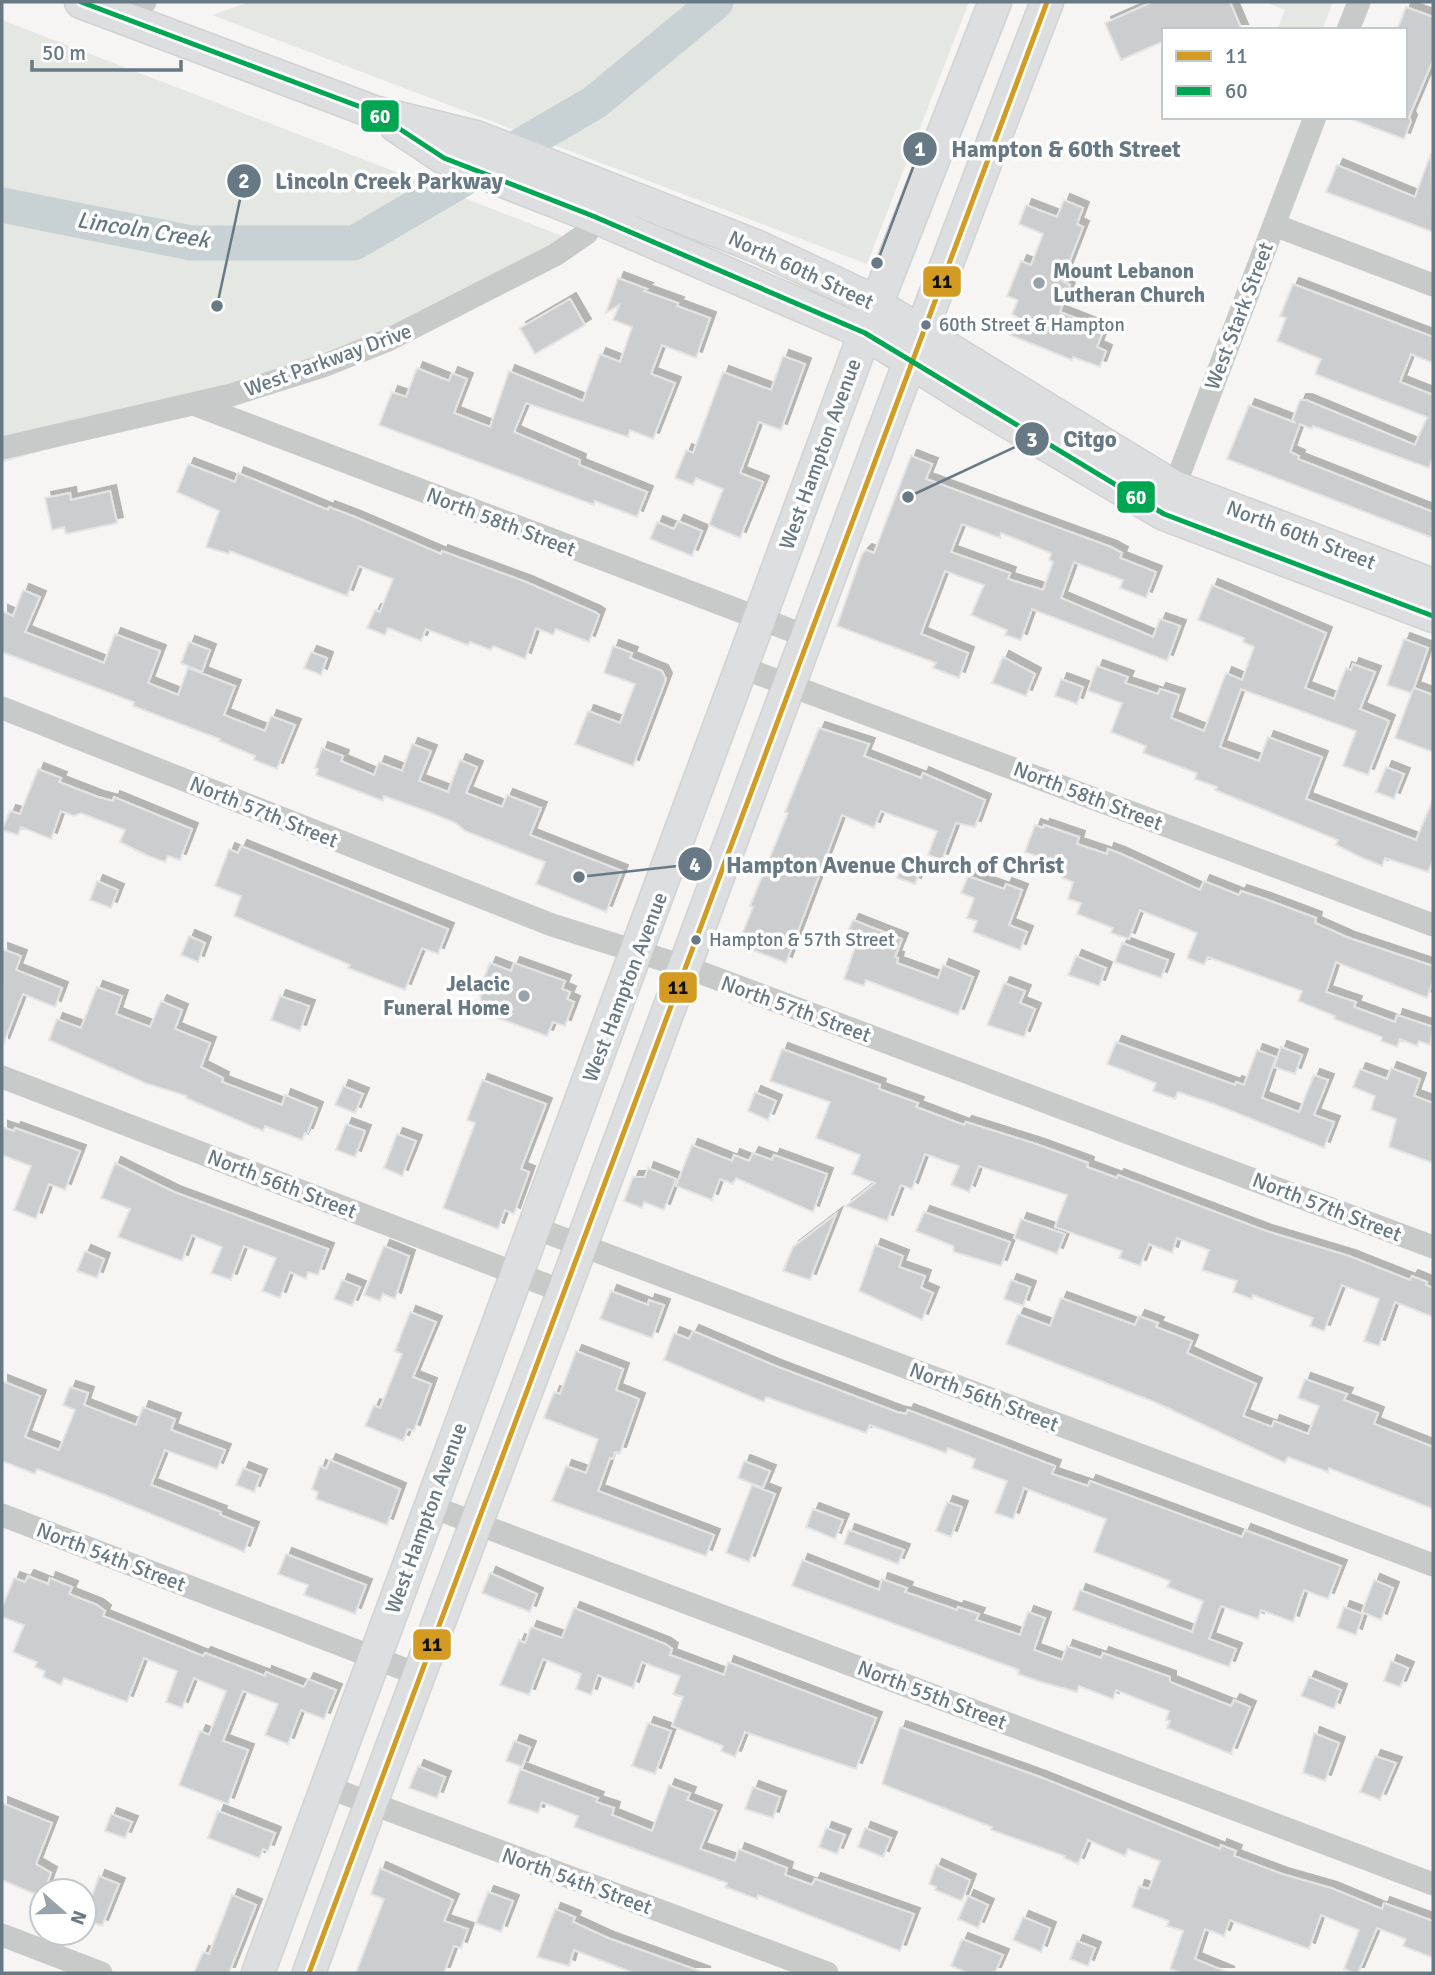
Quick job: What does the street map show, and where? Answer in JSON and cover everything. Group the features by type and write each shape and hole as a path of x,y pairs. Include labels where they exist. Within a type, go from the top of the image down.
{"main road":[{"name":"West Hampton Avenue","path":"258,1973 743,668 758,620 871,318 995,2"},
{"path":"309,1973 417,1674 581,1246 788,683 914,347 1048,2"},
{"name":"North 60th Street","path":"95,7 374,112 476,137 755,246 914,347 1169,500 1433,616"},
{"name":"North 60th Street","path":"374,112 444,158 871,318"},
{"name":"North 60th Street","path":"1169,500 1433,585"}],"street":[{"path":"95,7 145,2"},
{"path":"1349,28 1359,2"},
{"name":"West Stark Street","path":"1169,500 1314,119"},
{"name":"West Parkway Drive","path":"2,448 196,405 323,366 430,321 555,255 587,233 604,186"},
{"path":"1273,225 1433,285"},
{"name":"North 58th Street","path":"196,405 806,636"},
{"name":"North 58th Street","path":"743,668 1433,925"},
{"name":"North 57th Street","path":"2,708 552,925 683,967 1433,1247"},
{"name":"North 56th Street","path":"2,1077 562,1291"},
{"name":"North 56th Street","path":"535,1228 1433,1565"},
{"name":"North 55th Street","path":"430,1506 1433,1884"},
{"name":"North 54th Street","path":"2,1515 417,1674"},
{"name":"North 54th Street","path":"327,1787 827,1973"},
{"path":"2,1935 101,1973"}],"shaded area":[{"path":"249,2 969,2 867,264 212,15"},
{"path":"1265,2 1333,2 1323,28 1278,28 1285,10"},
{"path":"2,20 570,239 294,373 2,463"}],"building":[{"path":"1152,2 1230,2 1241,28 1162,28 1162,42 1121,60 1105,23"},
{"path":"1406,7 1433,17 1433,60 1409,117 1411,121 1404,139 1351,119 1407,119 1407,28 1398,28"},
{"path":"1431,153 1433,232 1326,192 1337,165 1415,197"},
{"name":"Mount Lebanon Lutheran Church","path":"1064,200 1083,208 1077,224 1083,227 1062,281 1070,285 1060,312 1104,329 1097,347 1106,351 1100,367 1073,357 1072,360 1010,335 1017,317 1012,314 1018,300 1007,296 1021,261 1031,265 1043,234 1019,224 1026,205 1057,217"},
{"path":"618,278 678,303 677,306 710,318 696,358 662,345 651,374 675,383 653,439 630,430 628,437 526,403 514,432 580,460 579,465 647,492 637,517 595,501 594,505 379,425 392,392 406,397 417,368 449,381 452,373 467,379 454,413 490,427 509,371 583,401 600,354 620,362 632,327 613,320 619,305 606,313"},
{"path":"1293,284 1433,337 1433,363 1411,354 1400,382 1433,395 1433,457 1429,468 1313,426 1312,429 1300,424 1290,452 1299,456 1298,459 1433,512 1433,538 1227,459 1249,405 1296,423 1292,421 1300,400 1306,400 1415,445 1427,417 1315,374 1321,359 1277,341 1286,318 1280,316"},
{"path":"570,299 585,325 535,354 520,328"},
{"path":"783,356 805,364 781,430 759,422 740,473 763,482 740,538 709,525 723,489 696,478 693,485 675,478 686,450 693,453 723,372 771,390"},
{"path":"911,456 932,464 926,479 1111,547 1122,553 1120,558 1156,572 1146,598 1120,588 1123,580 1074,562 1061,598 1153,637 1160,619 1180,626 1167,661 1032,609 1021,640 1005,635 1007,630 971,615 984,585 945,571 921,634 968,653 959,678 933,668 936,663 837,626 862,554 866,550 874,553","holes":["962,524 1000,538 1001,533 1051,553 1049,560 1053,562 1043,590 1008,579 1010,573 951,552"]},
{"path":"188,464 235,482 238,473 328,510 329,507 355,517 441,554 442,551 526,582 595,612 599,615 589,642 556,629 553,635 536,628 525,659 493,646 491,650 470,642 468,645 426,629 421,641 388,628 385,635 367,628 375,610 380,612 393,579 359,566 347,596 230,551 229,554 206,547 219,511 177,492"},
{"path":"110,491 117,523 66,534 64,527 52,530 45,498 70,493 71,500"},
{"path":"678,521 702,531 692,556 650,539 657,522 674,529"},
{"path":"1212,585 1326,633 1305,688 1334,699 1346,668 1351,670 1353,664 1375,672 1360,709 1389,721 1368,775 1343,766 1356,731 1241,689 1220,747 1259,761 1268,737 1322,757 1306,799 1416,840 1433,799 1433,860 1428,872 1385,858 1382,866 1358,856 1336,845 1338,840 1215,790 1217,787 1195,779 1197,773 1143,753 1146,746 1111,732 1122,703 1088,691 1097,666 1128,677 1125,683 1158,694 1160,689 1179,695 1171,718 1204,731 1226,673 1242,680 1254,647 1243,642 1244,638 1198,620"},
{"path":"23,590 40,597 25,632 104,663 115,634 160,651 148,683 178,695 188,668 235,686 224,715 265,731 271,716 295,725 277,769 254,760 255,756 219,741 220,739 133,706 134,702 2,652 2,611 13,616"},
{"path":"1404,639 1428,648 1414,688 1433,695 1433,752 1395,738 1413,689 1411,693 1387,685"},
{"path":"189,642 210,650 202,672 181,663"},
{"path":"613,646 632,653 630,658 662,671 666,679 633,766 575,744 588,711 620,723 635,684 604,673"},
{"path":"311,652 327,658 321,675 304,668"},
{"path":"1003,657 1035,674 1026,696 992,683"},
{"path":"1061,679 1083,687 1077,704 1055,696"},
{"path":"819,728 869,744 864,756 921,778 923,773 985,800 975,827 956,823 942,860 928,855 937,831 881,811 874,828 842,815 786,963 739,942 753,907 750,906 788,813 785,812"},
{"path":"412,744 431,751 419,781 448,792 460,760 477,767 466,793 502,807 507,795 541,808 530,835 622,871 606,912 536,884 545,862 465,831 456,823 426,811 384,796 383,801 316,775 318,769 315,768 322,748 343,756 341,761 374,775 379,762 402,771"},
{"path":"1386,767 1404,774 1394,799 1376,792"},
{"path":"38,769 61,778 59,782 98,797 113,801 114,797 192,829 180,860 168,856 165,862 146,855 120,842 125,830 81,813 74,816 61,811 51,839 21,827 18,835 2,830 10,811 20,814"},
{"path":"1035,825 1043,828 1044,825 1079,837 1077,844 1107,854 1108,849 1119,853 1200,890 1204,881 1239,895 1241,891 1265,899 1316,918 1315,923 1349,938 1433,966 1433,981 1427,998 1336,962 1326,992 1356,1002 1354,1007 1395,1022 1397,1015 1433,1027 1430,1045 1419,1041 1417,1046 1400,1039 1397,1047 1381,1041 1382,1037 1334,1019 1335,1016 1298,1001 1302,991 1208,957 1204,965 1187,958 1197,933 1140,910 1129,939 1111,933 1113,928 1077,914 1081,903 1068,899 1073,882 1062,878 1066,866 1025,852"},
{"path":"241,846 448,929 438,954 422,948 405,990 348,968 350,965 234,916 241,896 215,886 229,849 238,853"},
{"path":"904,861 921,868 915,884 897,878"},
{"path":"968,876 1004,889 1006,884 1022,890 1009,925 1027,932 1020,950 973,932 977,921 967,918 974,898 961,893"},
{"path":"97,881 118,890 111,908 90,900"},
{"path":"853,920 902,939 895,957 898,958 897,963 938,978 943,965 973,977 958,1015 866,980 864,986 844,979 857,942 845,937"},
{"path":"189,936 205,943 198,962 181,955"},
{"path":"1122,943 1168,960 1161,978 1115,962"},
{"path":"2,949 21,956 16,970 62,988 55,1007 23,994 3,1045"},
{"path":"1076,956 1106,968 1099,986 1068,975"},
{"name":"Jelacic Funeral Home","path":"490,963 511,971 514,963 565,981 562,989 570,992 567,999 574,1002 565,1026 553,1022 547,1036 479,1011 482,1004 479,990"},
{"path":"1004,983 1025,991 1020,1003 1035,1009 1024,1037 987,1025"},
{"path":"97,987 122,996 116,1014 150,1027 161,1001 182,1010 175,1029 210,1043 201,1067 223,1078 222,1082 282,1105 285,1095 317,1108 307,1134 305,1133 302,1140 265,1126 263,1131 186,1098 187,1096 145,1083 49,1040 57,1019 81,1028"},
{"path":"280,996 309,1006 300,1031 271,1020"},
{"path":"1116,1042 1235,1085 1236,1082 1244,1085 1257,1050 1276,1057 1262,1098 1299,1112 1314,1075 1328,1080 1314,1115 1334,1122 1324,1148 1178,1092 1175,1099 1153,1091 1156,1083 1107,1064"},
{"path":"1281,1047 1302,1055 1295,1074 1274,1067"},
{"path":"782,1049 880,1085 879,1089 918,1103 916,1107 964,1125 966,1122 1036,1144 1088,1163 1087,1167 1117,1178 1118,1175 1266,1231 1349,1256 1410,1280 1412,1276 1427,1282 1426,1285 1433,1288 1433,1317 1395,1302 1379,1346 1364,1341 1379,1299 1342,1285 1324,1331 1310,1326 1313,1318 1253,1295 1252,1299 1233,1292 1237,1281 1202,1270 1209,1250 1177,1238 1172,1253 1149,1244 1140,1266 1119,1258 1122,1251 1055,1227 1067,1195 979,1166 969,1192 951,1185 959,1166 925,1154 912,1189 901,1185 887,1221 846,1206 875,1183 852,1174 860,1155 816,1138 830,1102 770,1081"},
{"path":"1391,1068 1420,1079 1414,1096 1433,1103 1433,1163 1389,1147 1396,1119 1371,1110 1375,1096 1353,1087 1360,1069 1387,1079"},
{"path":"482,1080 546,1104 521,1169 529,1172 514,1214 505,1210 498,1229 443,1208 475,1123 467,1120"},
{"path":"343,1086 363,1094 355,1113 335,1105"},
{"path":"755,1092 776,1101 768,1120 748,1111"},
{"path":"346,1124 365,1131 355,1157 336,1150"},
{"path":"2,1127 14,1131 15,1128 80,1151 65,1190 49,1184 36,1219 14,1210 31,1166 2,1155"},
{"path":"397,1134 416,1141 402,1176 384,1168"},
{"path":"692,1145 732,1161 734,1155 749,1161 753,1153 772,1160 774,1155 827,1174 813,1212 736,1178 733,1184 720,1179 712,1200 676,1186"},
{"path":"115,1163 174,1192 328,1249 318,1275 308,1272 306,1279 290,1272 280,1298 262,1291 276,1258 244,1246 231,1280 211,1273 222,1247 192,1235 182,1261 118,1237 130,1209 101,1198"},
{"path":"648,1168 676,1179 664,1210 644,1202 642,1208 624,1201 633,1177 645,1177"},
{"path":"924,1212 1010,1242 1001,1266 954,1252 953,1246 916,1231"},
{"path":"836,1214 810,1280 783,1271 793,1247"},
{"path":"1021,1219 1065,1234 1057,1254 1014,1238"},
{"path":"875,1245 903,1256 899,1267 925,1276 921,1288 933,1293 922,1320 859,1291"},
{"path":"384,1246 409,1256 395,1299 383,1294 380,1301 364,1295"},
{"path":"85,1251 104,1259 97,1278 77,1271"},
{"path":"342,1280 360,1287 352,1306 334,1299"},
{"path":"1011,1280 1030,1287 1023,1306 1004,1299"},
{"path":"611,1291 648,1305 649,1300 664,1305 652,1338 600,1319"},
{"path":"1061,1298 1135,1325 1139,1316 1158,1323 1156,1327 1192,1341 1187,1353 1256,1384 1243,1416 1272,1427 1274,1421 1308,1434 1319,1406 1298,1398 1305,1379 1347,1394 1344,1400 1378,1413 1374,1424 1433,1447 1433,1509 1329,1468 1328,1472 1288,1457 1285,1463 1157,1403 1006,1344 1018,1314 1050,1326"},
{"path":"410,1312 436,1322 413,1377 431,1384 414,1431 408,1429 403,1441 365,1426 374,1405 380,1408 402,1354 395,1351"},
{"path":"693,1331 897,1412 906,1414 908,1410 1055,1466 1052,1474 1088,1486 1090,1481 1242,1537 1245,1530 1341,1566 1328,1599 1304,1590 1293,1622 1261,1610 1258,1619 1221,1606 1209,1639 1236,1649 1229,1667 1073,1610 1080,1590 1192,1632 1203,1601 1167,1587 1170,1581 1094,1552 1106,1519 1024,1488 1013,1519 995,1513 1007,1481 972,1468 975,1459 948,1448 946,1453 870,1425 866,1433 766,1397 764,1402 664,1360 674,1333 689,1339"},
{"path":"576,1351 623,1369 616,1390 639,1399 620,1453 615,1452 613,1459 610,1458 598,1491 714,1535 706,1556 552,1501 566,1466 586,1473 598,1439 544,1418 554,1392 560,1394"},
{"path":"2,1381 40,1396 25,1437 59,1450 75,1410 63,1405 70,1387 88,1393 84,1405 136,1425 143,1407 175,1419 171,1430 225,1450 217,1469 165,1450 151,1485 221,1512 220,1515 253,1528 244,1552 37,1469 35,1474 2,1461"},
{"path":"330,1460 400,1489 387,1525 316,1499 318,1492 312,1489 320,1466 326,1469"},
{"path":"744,1461 770,1471 763,1488 738,1478"},
{"path":"243,1468 261,1475 254,1492 236,1485"},
{"path":"752,1485 775,1494 749,1562 726,1553"},
{"path":"947,1502 962,1507 951,1537 936,1531"},
{"path":"813,1509 843,1520 835,1539 806,1527"},
{"path":"849,1530 904,1550 898,1564 844,1544"},
{"path":"286,1554 366,1585 355,1614 304,1595 308,1585 278,1574"},
{"path":"802,1560 879,1590 882,1579 907,1588 905,1592 957,1610 958,1607 979,1614 976,1620 1020,1635 1028,1612 1045,1618 1034,1650 1062,1660 1067,1646 1101,1658 1103,1653 1170,1677 1170,1682 1231,1706 1234,1700 1250,1707 1231,1754 1167,1728 1170,1721 1166,1720 1169,1711 1116,1690 1113,1699 1079,1686 1077,1692 1041,1682 1018,1674 1019,1670 792,1586"},
{"path":"490,1573 537,1594 530,1612 482,1593"},
{"path":"28,1576 48,1584 50,1578 72,1587 69,1594 97,1605 105,1611 103,1616 203,1656 205,1653 265,1676 266,1672 304,1687 308,1679 336,1690 324,1719 301,1710 288,1744 265,1735 278,1704 243,1691 223,1741 248,1750 228,1804 179,1785 200,1731 209,1735 226,1691 194,1678 182,1708 166,1702 177,1671 144,1658 127,1702 64,1678 61,1685 43,1677 45,1671 35,1667 37,1662 13,1652 24,1625 2,1617 2,1608 14,1578 25,1582"},
{"path":"1374,1580 1393,1588 1381,1620 1362,1612"},
{"path":"1344,1607 1363,1614 1356,1635 1337,1628"},
{"path":"574,1608 665,1644 672,1649 670,1655 724,1675 728,1662 876,1718 856,1769 745,1732 735,1757 721,1751 723,1746 672,1726 683,1697 673,1694 680,1676 642,1662 633,1688 598,1675 591,1695 576,1689 581,1674 543,1659 529,1695 500,1685 519,1640 525,1643 531,1627 562,1638"},
{"path":"1391,1661 1408,1668 1400,1687 1384,1681"},
{"path":"1309,1677 1341,1690 1334,1709 1301,1696"},
{"path":"648,1723 671,1731 655,1774 632,1766"},
{"path":"900,1727 1040,1777 1220,1849 1221,1845 1236,1851 1234,1856 1282,1874 1331,1888 1382,1909 1384,1903 1433,1921 1433,1958 1403,1946 1406,1939 1377,1928 1358,1973 1354,1973 1344,1969 1359,1930 1321,1915 1309,1949 1230,1920 1224,1936 1205,1929 1195,1959 1229,1973 1182,1973 1170,1969 1183,1931 1167,1926 1169,1921 1132,1907 1139,1886 1149,1889 1160,1861 1128,1849 1125,1856 1088,1840 1078,1864 1064,1858 1065,1856 991,1830 992,1827 882,1784"},
{"path":"1314,1733 1339,1743 1325,1781 1303,1773"},
{"path":"514,1741 530,1747 522,1767 506,1761"},
{"path":"1375,1756 1396,1763 1380,1800 1360,1792"},
{"path":"418,1766 445,1777 437,1798 409,1788"},
{"path":"520,1769 598,1798 596,1802 614,1808 612,1815 652,1831 669,1785 690,1793 687,1800 716,1811 700,1849 735,1861 739,1849 787,1868 785,1875 812,1885 815,1879 914,1914 900,1951 758,1895 757,1899 725,1887 727,1883 574,1827 578,1816 542,1802 538,1813 508,1803"},
{"path":"753,1787 780,1797 773,1818 745,1809"},
{"path":"2,1803 52,1823 36,1864 51,1873 50,1877 28,1877 28,1891 2,1880"},
{"path":"218,1811 275,1833 268,1851 263,1849 259,1858 208,1838"},
{"path":"111,1814 132,1822 125,1838 105,1831"},
{"path":"826,1828 845,1835 837,1854 819,1847"},
{"path":"865,1828 891,1838 883,1857 858,1847"},
{"path":"936,1865 970,1880 962,1901 935,1890 936,1887 929,1884"},
{"path":"380,1868 453,1900 444,1921 468,1929 461,1948 454,1946 444,1973 356,1973 384,1899 371,1894"},
{"path":"99,1876 119,1884 102,1926 98,1924"},
{"path":"488,1892 513,1901 501,1932 476,1923"},
{"path":"232,1895 256,1905 229,1973 194,1973 203,1952 209,1954"},
{"path":"968,1896 988,1905 978,1928 958,1919"},
{"path":"555,1909 575,1917 573,1922 608,1938 705,1973 634,1973 574,1950 569,1966 537,1957"},
{"path":"1023,1917 1050,1928 1041,1952 1013,1940"},
{"path":"962,1939 1003,1955 995,1973 968,1973 951,1966"},
{"path":"1077,1941 1095,1948 1088,1966 1070,1959"}],"waterway":[{"name":"Lincoln Creek","path":"2,205 191,243 354,243 595,102 716,2"}],"transit line":[{"name":"60","path":"81,2 374,112 444,158 593,216 865,333 1164,514 1433,616"},
{"name":"11","path":"309,1973 1047,2"}],"place":[{"name":"Hampton & 60th Street","path":"877,263"},
{"name":"Mount Lebanon Lutheran Church","path":"1039,283"},
{"name":"Lincoln Creek Parkway","path":"217,306"},
{"name":"60th Street & Hampton","path":"926,325"},
{"name":"Citgo","path":"908,497"},
{"name":"Hampton Avenue Church of Christ","path":"579,877"},
{"name":"Hampton & 57th Street","path":"696,940"},
{"name":"Jelacic Funeral Home","path":"524,996"}]}
